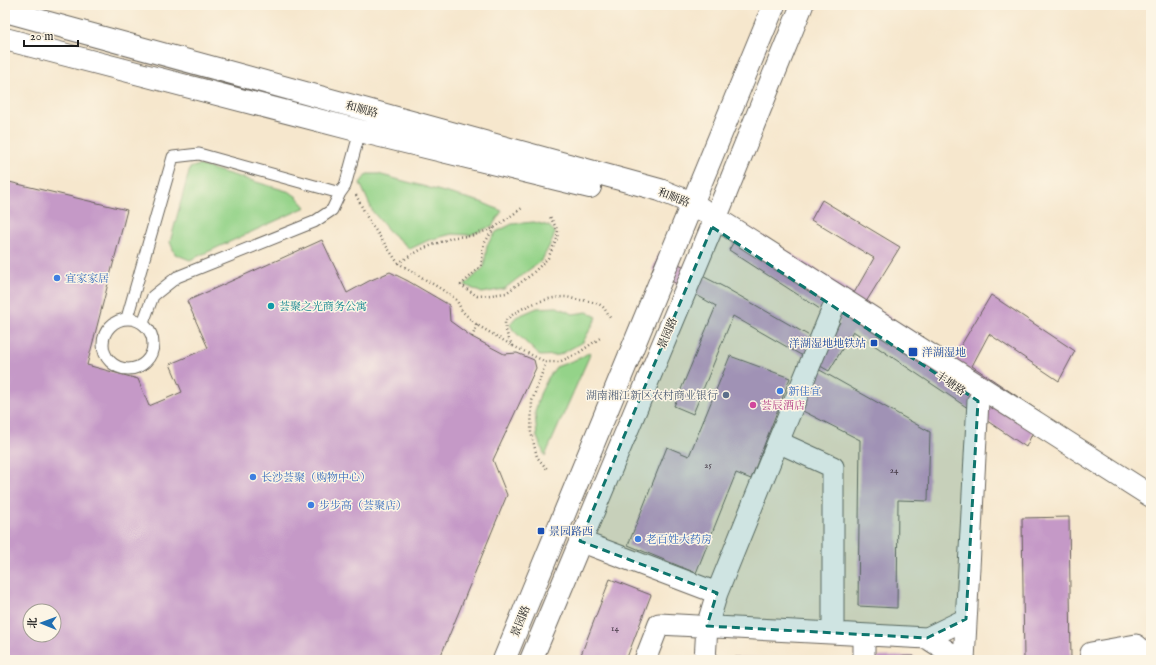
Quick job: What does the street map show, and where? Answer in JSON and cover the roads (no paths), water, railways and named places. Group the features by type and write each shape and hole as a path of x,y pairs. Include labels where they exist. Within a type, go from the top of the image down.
{"main road":[{"name":"景园路","path":"504,660 774,5"},
{"name":"景园路","path":"531,660 802,5"},
{"name":"和顺路","path":"5,11 660,190 713,222"},
{"name":"和顺路","path":"5,39 360,131 655,202 690,209"},
{"name":"丰塘路","path":"713,222 834,306 1151,513"},
{"path":"713,222 1151,496"}],"street":[{"path":"705,660 707,626 717,593 834,306"},
{"path":"964,660 978,401"},
{"path":"778,442 833,467 833,633"},
{"path":"580,541 717,593"},
{"path":"644,660 659,624 927,638 966,620"},
{"path":"864,635 864,660"},
{"path":"927,638 961,660"},
{"path":"1090,660 1091,653 1136,645 1151,658"}],"lane":[{"path":"143,323 152,296 177,277 314,222 332,210 345,186 360,131"},
{"path":"127,318 173,157 199,154 340,193"},
{"path":"127,318 136,319 143,323 149,329 153,337 154,345 152,354 147,361 140,367 132,369 123,369 115,366 104,354 103,346 104,337 112,324 127,318"}],"place":[{"name":"宜家家居","path":"57,278"},
{"name":"荟聚之光商务公寓","path":"271,306"},
{"name":"洋湖湿地地铁站","path":"874,343"},
{"name":"洋湖湿地","path":"913,352"},
{"name":"新佳宜","path":"780,391"},
{"name":"湖南湘江新区农村商业银行","path":"726,395"},
{"name":"荟辰酒店","path":"753,405"},
{"name":"长沙荟聚（购物中心）","path":"253,477"},
{"name":"步步高（荟聚店）","path":"311,505"},
{"name":"景园路西","path":"541,531"},
{"name":"老百姓大药房","path":"638,539"}]}
